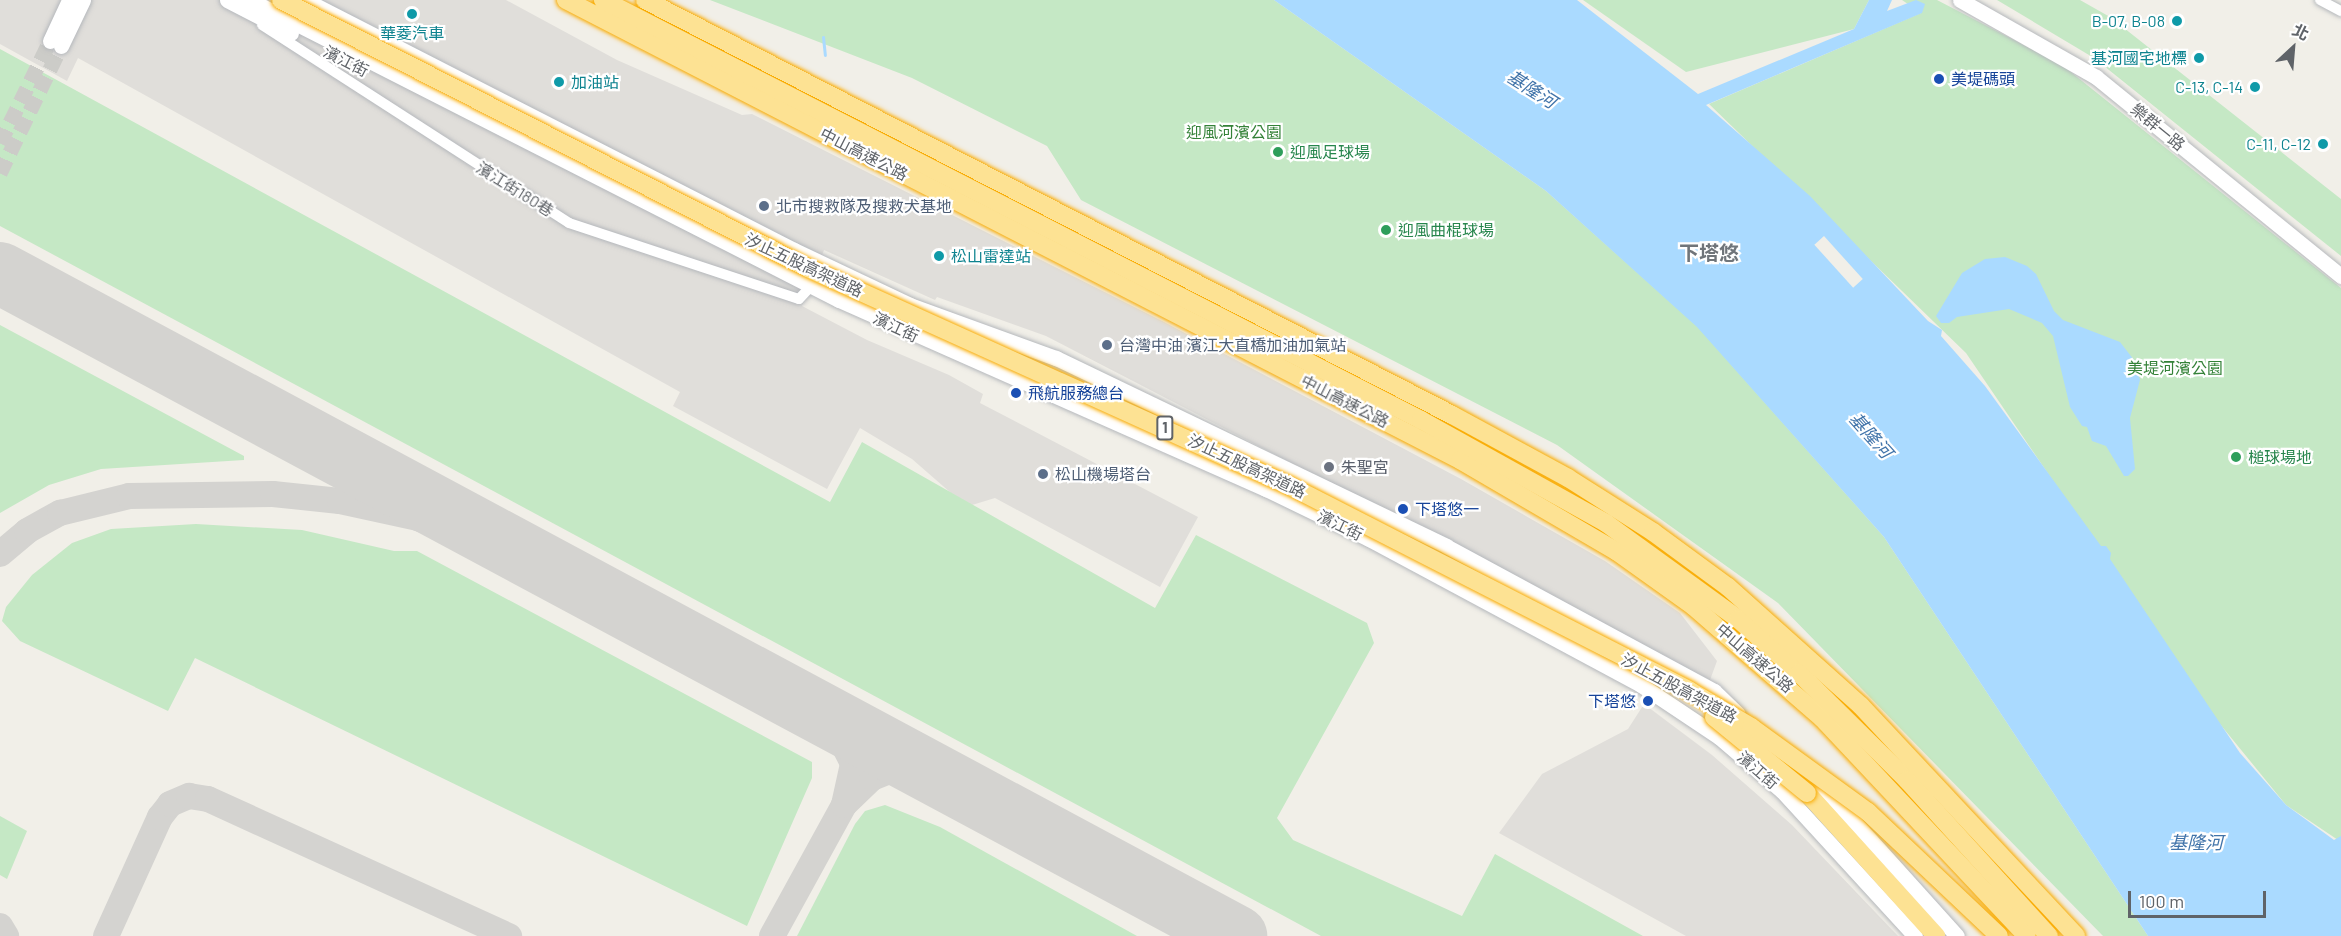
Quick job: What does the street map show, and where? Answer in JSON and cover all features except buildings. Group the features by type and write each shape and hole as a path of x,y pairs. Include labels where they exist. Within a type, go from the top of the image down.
{"highway":[{"name":"汐止五股高架道路","path":"281,0 808,268 1290,486 1643,670 1690,691 1815,771 1923,860 1999,936"},
{"name":"中山高速公路","path":"566,0 1460,460 1616,551 1693,606 1814,710 2027,936"},
{"name":"中山高速公路","path":"603,0 1441,431 1606,524 1703,592 1799,673 1907,780 2049,936"},
{"path":"645,0 1452,415 1568,478 1653,532 1744,601 1861,706 2076,936"},
{"path":"1643,670 1752,745 1807,793 1936,936"}],"main road":[{"path":"69,0 55,44 83,0"},
{"name":"濱江街","path":"227,0 248,5 468,111 811,286 989,369 1266,489 1532,624 1689,715 1782,790 1915,936"},
{"name":"濱江街","path":"304,0 832,268 910,305 1004,337 1446,546 1713,691 1849,816 1957,936"},
{"name":"濱江街","path":"318,0 535,117"},
{"name":"樂群一路","path":"1960,0 2096,77 2341,276"},
{"name":"樂群一路","path":"1981,0 2102,69 2341,262"},
{"name":"濱江街","path":"248,5 434,105 468,111"},
{"path":"989,369 1004,337"},
{"path":"1782,790 1800,771"}],"street":[{"path":"2320,0 2341,11"},
{"name":"濱江街180巷","path":"248,5 312,60 568,223 799,298 811,286"}],"shaded area":[{"path":"0,0 506,0 617,60 742,115 752,114 1164,322 1461,479 1605,561 1680,613 1717,661 1710,680 1046,336 937,297 935,300 824,250 802,306 867,340 949,375 983,394 980,403 1198,517 1160,587 995,498 972,505 951,493 912,459 860,428 827,489 673,406 680,392 78,58 67,81 0,44"},
{"path":"1644,704 1712,755 1792,825 1898,936 1686,936 1499,833 1542,774 1628,729"}],"green space":[{"name":"迎風河濱公園","path":"710,0 1274,0 1546,191 1697,326 1884,537 2148,936 2103,936 1778,603 1557,445 1081,200 1047,146 912,78"},
{"path":"1583,0 1869,0 1854,29 1686,72"},
{"name":"美堤河濱公園","path":"1902,0 1937,0 2062,65 2341,288 2341,842 2286,805 2211,713 1966,353 1709,104 1921,13"},
{"path":"1997,0 2080,0 2110,17 2341,199 2341,256 2094,58"},
{"path":"0,49 830,502 862,442 1155,608 1196,535 1367,623 1374,643 1277,818 1293,840 1462,916 1495,854 1643,936 1321,936 0,226"},
{"path":"0,325 244,456 244,460 101,469 49,485 0,513"},
{"path":"196,524 302,530 394,551 417,551 812,762 812,778 747,926 195,658 168,711 20,641 2,621 6,607 32,575 72,543 111,529"},
{"path":"885,805 940,827 1137,936 797,936 855,824 865,811"},
{"path":"0,816 27,831 7,879 0,875"}],"water":[{"name":"基隆河","path":"1274,0 1577,0 1698,94 1854,29 1869,0 1892,0 1887,11 1916,0 1925,4 1922,13 1706,105 1810,196 1928,321 1942,330 1941,336 1985,386 2101,546 2106,546 2111,553 2110,559 2240,753 2286,805 2334,840 2341,836 2341,936 2148,936 1884,537 1697,327 1546,191"},
{"path":"2005,257 2027,266 2036,274 2054,311 2063,320 2120,342 2134,360 2140,380 2130,418 2135,469 2128,476 2124,476 2106,446 2092,441 2087,427 2082,426 2070,407 2053,336 2042,323 2009,309 1957,317 1949,323 1941,323 1936,316 1962,273 1985,259"}],"pier":[{"path":"1824,236 1863,279 1853,288 1814,245"}],"waterway":[{"path":"823,37 825,55"}],"taxiway":[{"path":"0,554 27,531 60,513 129,496 273,494 340,501 418,518 551,569 836,730 853,764 844,805"},
{"path":"772,936 844,805 872,778 899,767 1119,873 1206,936"},
{"path":"106,936 160,817 170,804 189,796 208,799 509,936"},
{"path":"0,926 6,936"}],"runway":[{"path":"0,273 1236,936"}],"tunnel":[{"path":"0,143 50,41"},
{"path":"0,173 61,46"}],"place":[{"name":"華菱汽車","path":"412,14"},
{"name":"B-07, B-08","path":"2177,21"},
{"name":"基河國宅地標","path":"2199,58"},
{"name":"美堤碼頭","path":"1939,79"},
{"name":"加油站","path":"559,82"},
{"name":"C-13, C-14","path":"2255,87"},
{"name":"C-11, C-12","path":"2323,144"},
{"name":"迎風足球場","path":"1278,152"},
{"name":"北市搜救隊及搜救犬基地","path":"764,206"},
{"name":"迎風曲棍球場","path":"1386,230"},
{"name":"松山雷達站","path":"939,256"},
{"name":"台灣中油 濱江大直橋加油加氣站","path":"1107,345"},
{"name":"飛航服務總台","path":"1016,393"},
{"name":"槌球場地","path":"2236,457"},
{"name":"朱聖宮","path":"1329,467"},
{"name":"松山機場塔台","path":"1043,474"},
{"name":"下塔悠一","path":"1403,509"},
{"name":"下塔悠","path":"1648,701"}],"district":[{"name":"下塔悠","path":"1709,252"}]}
